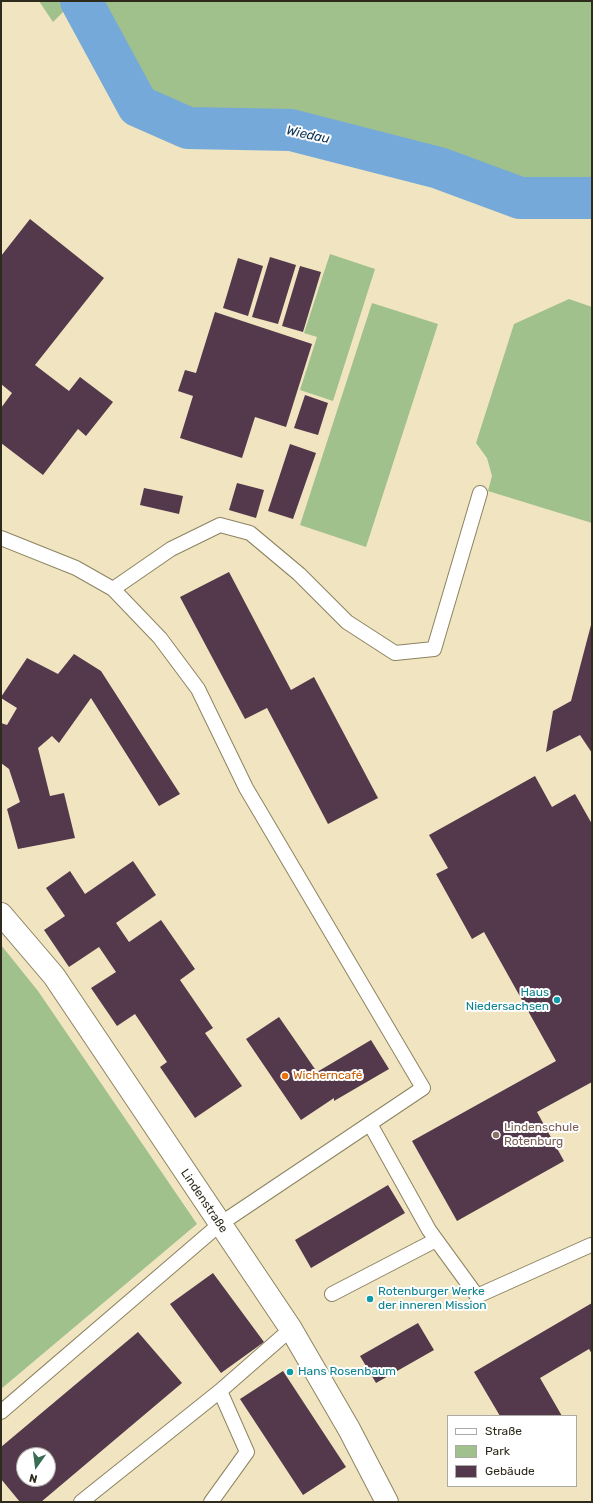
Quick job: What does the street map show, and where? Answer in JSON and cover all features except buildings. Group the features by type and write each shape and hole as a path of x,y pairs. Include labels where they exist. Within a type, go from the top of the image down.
{"street":[{"name":"Lindenstraße","path":"1,914 54,976 291,1329 349,1429 387,1502"}],"lane":[{"path":"113,589 171,549 220,525 250,533 299,574 347,622 395,653 434,649 480,493"},
{"path":"1,538 76,568 113,589 160,638 198,689 246,788 423,1088 220,1224 1,1412"},
{"path":"370,1124 436,1240 477,1296 591,1245"},
{"path":"332,1294 436,1240"},
{"path":"81,1502 220,1391 291,1329"},
{"path":"211,1502 247,1452 220,1391"}],"green space":[{"path":"39,1 592,1 592,212 564,214 516,211 458,188 308,146 261,140 216,142 163,135 129,115 108,83 68,7 53,22"},
{"path":"330,254 375,269 333,401 300,390 317,337 304,333"},
{"path":"569,299 592,307 592,523 488,491 492,476 487,458 476,443 514,324"},
{"path":"372,303 438,324 366,547 300,525"},
{"path":"1,945 38,991 197,1224 1,1389"}],"waterway":[{"name":"Wiedau","path":"81,1 138,106 188,128 291,130 439,168 520,198 592,198"}],"place":[{"name":"Haus Niedersachsen","path":"557,1000"},
{"name":"Wicherncafé","path":"285,1076"},
{"name":"Lindenschule Rotenburg","path":"496,1135"},
{"name":"Rotenburger Werke der inneren Mission","path":"370,1299"},
{"name":"Hans Rosenbaum","path":"290,1372"}]}
